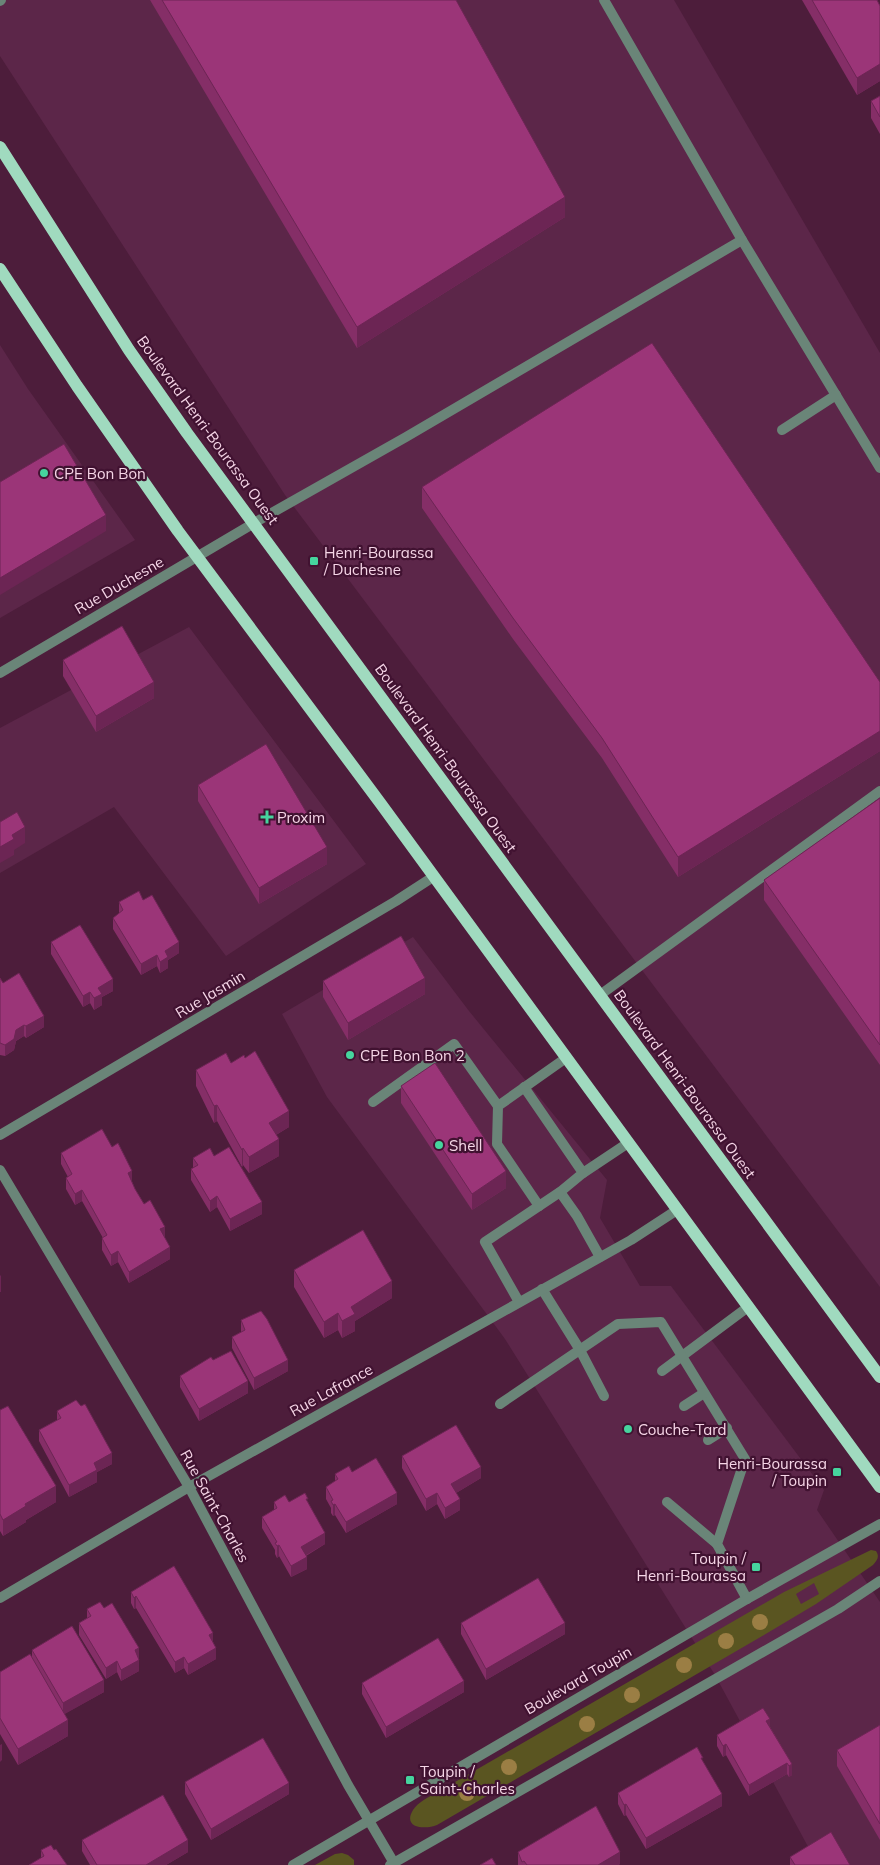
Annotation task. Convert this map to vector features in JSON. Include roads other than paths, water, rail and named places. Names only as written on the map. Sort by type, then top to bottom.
[{"type":"main road","name":"Boulevard Henri-Bourassa Ouest","points":[[0,147],[129,350],[187,433],[880,1377]]},
{"type":"main road","points":[[0,269],[26,311],[126,457],[198,557],[880,1487]]},
{"type":"street","points":[[604,0],[742,240],[880,468]]},
{"type":"street","name":"Rue Duchesne","points":[[0,673],[254,523],[406,437],[742,240]]},
{"type":"street","points":[[782,430],[836,395]]},
{"type":"street","points":[[600,996],[880,791]]},
{"type":"street","name":"Rue Jasmin","points":[[0,1135],[396,901],[433,877]]},
{"type":"street","points":[[373,1102],[454,1044],[498,1106],[497,1144],[539,1206]]},
{"type":"street","points":[[498,1106],[566,1058]]},
{"type":"street","points":[[524,1087],[583,1173]]},
{"type":"street","points":[[519,1302],[484,1242],[560,1192],[583,1173],[628,1142]]},
{"type":"street","name":"Rue Saint-Charles","points":[[0,1170],[189,1487],[392,1864]]},
{"type":"street","points":[[560,1192],[577,1216],[600,1257]]},
{"type":"street","name":"Rue Lafrance","points":[[0,1598],[189,1487],[631,1240],[677,1210]]},
{"type":"street","points":[[542,1289],[580,1350],[604,1396]]},
{"type":"street","points":[[662,1371],[748,1307]]},
{"type":"street","points":[[500,1404],[618,1324],[661,1322],[745,1459],[716,1544]]},
{"type":"street","points":[[684,1406],[704,1393]]},
{"type":"street","points":[[708,1440],[727,1428]]},
{"type":"street","points":[[667,1502],[716,1544],[747,1598]]},
{"type":"street","name":"Boulevard Toupin","points":[[293,1865],[747,1598],[880,1524]]},
{"type":"street","points":[[392,1864],[823,1617],[880,1581]]},
{"type":"place","name":"CPE Bon Bon","points":[[44,473]]},
{"type":"place","name":"Henri-Bourassa / Duchesne","points":[[314,561]]},
{"type":"place","name":"Proxim","points":[[267,817]]},
{"type":"place","name":"CPE Bon Bon 2","points":[[350,1055]]},
{"type":"place","name":"Shell","points":[[439,1145]]},
{"type":"place","name":"Couche-Tard","points":[[628,1429]]},
{"type":"place","name":"Henri-Bourassa / Toupin","points":[[837,1472]]},
{"type":"place","name":"Toupin / Henri-Bourassa","points":[[756,1567]]},
{"type":"place","name":"Toupin / Saint-Charles","points":[[410,1780]]}]
